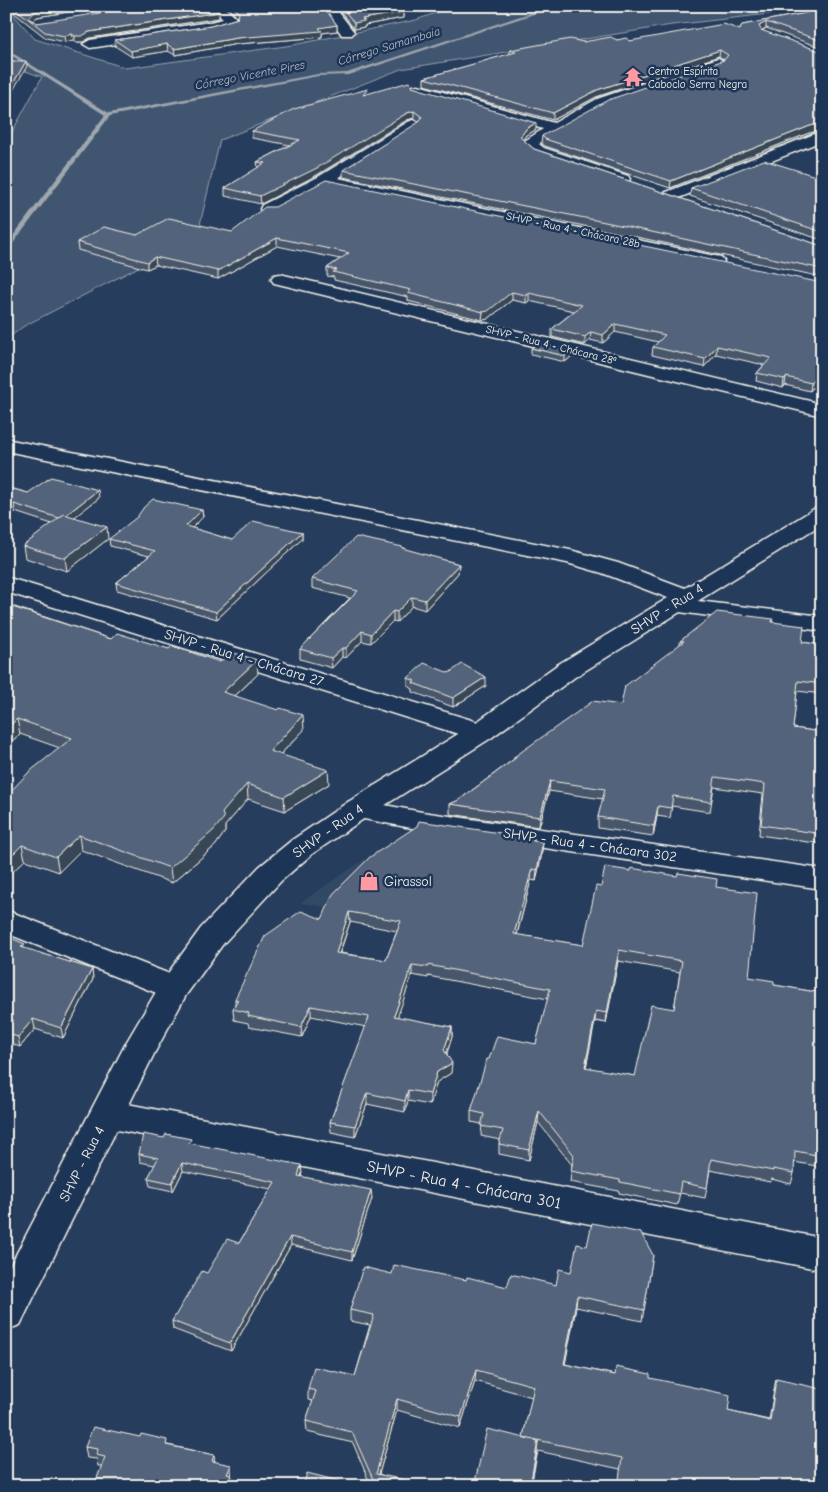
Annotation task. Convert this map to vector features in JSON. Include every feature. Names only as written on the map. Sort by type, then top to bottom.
[{"type":"street","points":[[90,44],[211,26],[232,20],[216,6]]},
{"type":"street","points":[[327,6],[347,32]]},
{"type":"street","points":[[634,184],[539,151],[530,144],[533,139],[616,96],[718,62]]},
{"type":"street","points":[[418,89],[556,128]]},
{"type":"street","points":[[268,209],[324,180],[413,125]]},
{"type":"street","points":[[670,196],[822,136]]},
{"type":"street","points":[[761,159],[787,168]]},
{"type":"street","name":"SHVP - Rua 4 - Chácara 28b","points":[[324,180],[728,264]]},
{"type":"street","points":[[652,190],[688,202]]},
{"type":"street","name":"SHVP - Rua 4 - Chácara 28ª","points":[[280,280],[822,410]]},
{"type":"street","points":[[6,445],[570,557],[610,568],[680,601],[822,624]]},
{"type":"street","name":"SHVP - Rua 4","points":[[6,1313],[107,1114],[174,988],[212,936],[270,874],[302,847],[358,809],[481,732],[566,671],[822,514]]},
{"type":"street","name":"SHVP - Rua 4 - Chácara 27","points":[[6,584],[481,732]]},
{"type":"street","name":"SHVP - Rua 4 - Chácara 302","points":[[358,809],[422,821],[822,879]]},
{"type":"street","points":[[6,920],[174,988]]},
{"type":"street","name":"SHVP - Rua 4 - Chácara 301","points":[[107,1114],[822,1254]]},
{"type":"shaded area","points":[[6,6],[35,39],[126,68],[293,45],[416,20],[455,6],[822,6],[822,8],[672,25],[401,69],[220,140],[197,237],[24,326],[6,340],[6,143],[42,77],[6,64]]},
{"type":"shaded area","name":"Girassol","points":[[374,853],[413,860],[392,917],[300,903]]},
{"type":"building","points":[[12,6],[68,6],[36,11],[28,18],[37,23],[143,6],[213,6],[219,12],[89,32],[82,36],[72,34],[64,36],[45,32]]},
{"type":"building","points":[[232,6],[323,6],[337,25],[319,28],[322,31],[237,38],[174,49],[167,44],[131,51],[115,40],[211,26],[238,18],[239,13]]},
{"type":"building","points":[[341,6],[392,6],[403,12],[362,19],[365,21],[354,23]]},
{"type":"building","points":[[822,10],[822,41],[766,22],[759,26],[761,30],[822,52],[822,123],[810,126],[671,181],[545,139],[542,136],[608,100],[724,60],[728,55],[720,50],[597,90],[553,113],[424,78],[516,52],[510,50],[570,39],[583,42],[611,37],[617,40],[626,38],[630,41],[724,24],[740,30],[742,25]]},
{"type":"building","points":[[6,61],[26,61],[6,96]]},
{"type":"building","points":[[409,82],[412,87],[536,123],[527,128],[520,137],[534,149],[822,246],[822,269],[610,223],[343,170],[419,122],[422,117],[414,111],[407,113],[317,168],[260,196],[225,188],[265,163],[257,162],[300,140],[252,131],[294,109],[368,89],[363,95]]},
{"type":"building","points":[[6,96],[12,96],[6,108]]},
{"type":"building","points":[[764,160],[822,178],[822,232],[691,188]]},
{"type":"building","points":[[326,180],[822,283],[822,376],[818,375],[811,383],[757,373],[771,358],[717,346],[705,359],[653,347],[665,335],[615,324],[603,335],[591,332],[585,337],[552,329],[582,305],[529,293],[526,295],[512,292],[488,311],[483,312],[408,293],[411,290],[333,272],[337,270],[327,268],[349,253],[277,238],[218,271],[155,257],[147,262],[77,242],[104,227],[137,235],[169,218],[232,232],[265,207],[275,207]]},
{"type":"building","points":[[538,343],[571,351],[565,356],[531,348]]},
{"type":"building","points":[[51,477],[98,490],[66,515],[64,514],[59,518],[14,504],[6,509],[6,487],[28,493]]},
{"type":"building","points":[[153,499],[202,510],[186,526],[232,540],[253,521],[302,532],[216,612],[116,583],[155,551],[109,539],[137,517]]},
{"type":"building","points":[[64,514],[107,527],[65,558],[23,546]]},
{"type":"building","points":[[356,537],[403,547],[459,564],[425,600],[412,597],[397,612],[393,611],[371,634],[362,631],[346,648],[342,648],[331,658],[300,649],[358,591],[312,579]]},
{"type":"building","points":[[6,605],[111,639],[117,633],[169,649],[172,646],[220,662],[231,652],[257,660],[223,692],[278,710],[280,708],[303,715],[270,751],[328,770],[284,797],[247,784],[222,813],[224,818],[213,831],[170,868],[79,835],[56,857],[22,845],[6,861],[6,793],[8,794],[29,772],[72,738],[17,719],[6,729]]},
{"type":"building","points":[[717,612],[773,619],[772,622],[804,626],[802,642],[822,645],[822,684],[798,681],[793,728],[822,732],[822,834],[761,825],[765,784],[715,777],[711,802],[673,796],[671,808],[658,806],[654,826],[598,817],[605,789],[550,781],[540,817],[450,804],[459,800],[517,757],[514,757],[593,701],[621,705],[625,686],[684,641],[680,641]]},
{"type":"building","points":[[424,663],[449,673],[462,664],[486,677],[453,698],[413,683],[415,681],[408,678]]},
{"type":"building","points":[[419,821],[534,838],[533,841],[543,842],[537,870],[532,869],[514,934],[583,945],[596,886],[601,887],[605,867],[631,871],[631,868],[677,876],[678,873],[717,879],[716,887],[757,893],[749,977],[774,981],[774,985],[822,993],[822,1156],[795,1151],[794,1173],[773,1169],[773,1171],[711,1159],[707,1188],[681,1182],[679,1194],[571,1171],[574,1155],[539,1111],[529,1150],[499,1144],[503,1130],[481,1126],[484,1114],[471,1111],[487,1059],[489,1059],[497,1036],[536,1044],[550,989],[428,965],[428,967],[412,965],[394,1016],[452,1027],[444,1050],[452,1063],[437,1072],[430,1094],[408,1090],[405,1101],[367,1093],[355,1126],[330,1122],[369,1017],[311,1006],[301,1027],[248,1016],[249,1013],[233,1009],[238,1000],[235,999],[265,936],[301,911],[322,919],[333,894],[370,857],[417,826]],"holes":[[[349,912],[401,921],[386,960],[336,953]],[[619,950],[682,961],[674,1009],[651,1005],[635,1076],[585,1067],[596,1011],[607,1013]]]},
{"type":"building","points":[[6,936],[25,944],[21,947],[92,969],[61,1028],[33,1019],[18,1037],[6,1033]]},
{"type":"building","points":[[143,1134],[164,1138],[166,1134],[191,1139],[189,1143],[301,1165],[298,1176],[371,1190],[352,1252],[290,1237],[230,1343],[172,1321],[202,1271],[207,1273],[227,1239],[239,1243],[275,1182],[182,1163],[172,1183],[148,1178],[158,1158],[139,1154]]},
{"type":"building","points":[[592,1223],[641,1233],[653,1255],[644,1310],[577,1296],[564,1364],[615,1375],[616,1367],[650,1374],[650,1378],[730,1395],[728,1411],[770,1421],[776,1379],[822,1389],[822,1486],[618,1486],[622,1458],[523,1437],[534,1386],[476,1370],[461,1417],[397,1399],[376,1474],[405,1480],[404,1484],[410,1486],[376,1486],[352,1432],[306,1421],[316,1391],[308,1389],[314,1367],[355,1376],[374,1315],[350,1310],[363,1267],[392,1274],[394,1265],[466,1280],[467,1277],[507,1287],[511,1274],[556,1285],[559,1269],[571,1272],[577,1244],[587,1246]]},
{"type":"building","points":[[93,1427],[140,1437],[141,1434],[167,1440],[166,1445],[214,1455],[212,1461],[231,1465],[227,1474],[231,1475],[227,1486],[94,1486],[105,1457],[96,1455],[98,1449],[85,1447]]},
{"type":"building","points":[[487,1429],[538,1441],[530,1486],[474,1486]]},
{"type":"building","points":[[307,1473],[359,1486],[303,1486]]},
{"type":"waterway","name":"Córrego Samambaia","points":[[108,115],[318,75],[347,74],[556,6]]},
{"type":"waterway","points":[[6,50],[108,115]]},
{"type":"waterway","name":"Córrego Samambaia","points":[[108,115],[112,114]]},
{"type":"waterway","name":"Córrego Vicente Pires","points":[[6,249],[108,115]]},
{"type":"place","name":"Centro Espírita Caboclo Serra Negra","points":[[633,77]]},
{"type":"place","name":"Girassol","points":[[369,881]]}]
